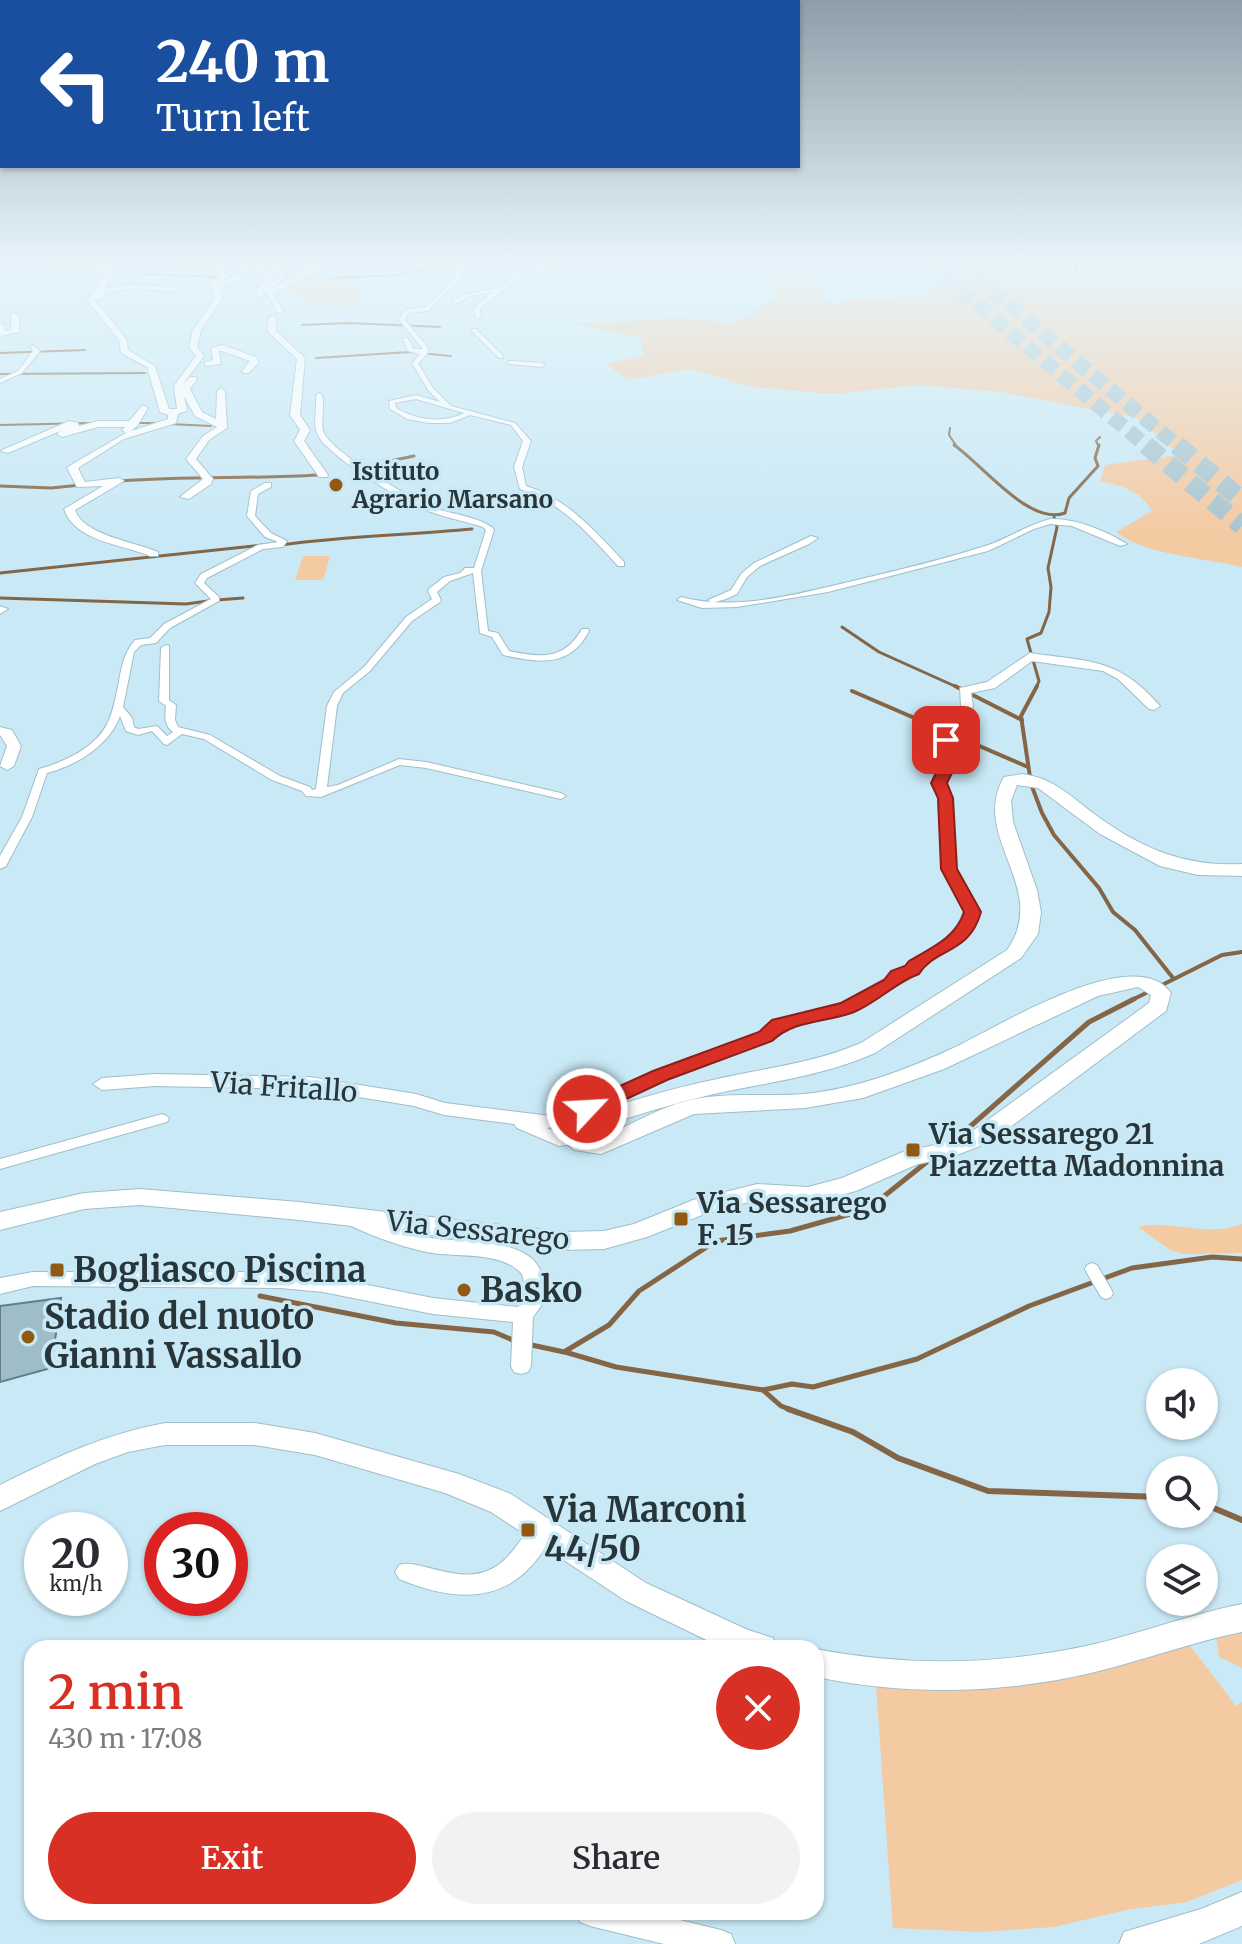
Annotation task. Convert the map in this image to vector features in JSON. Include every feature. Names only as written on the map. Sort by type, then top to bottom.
[{"type":"street","points":[[0,381],[20,372],[36,353]]},
{"type":"street","points":[[127,353],[151,366],[165,412],[173,413],[182,411],[177,389],[199,357]]},
{"type":"street","points":[[196,353],[199,357]]},
{"type":"street","points":[[208,364],[218,362],[215,353]]},
{"type":"street","points":[[236,353],[255,362],[246,371]]},
{"type":"street","points":[[297,353],[301,358],[294,411],[305,430],[299,441],[323,475]]},
{"type":"street","points":[[425,353],[415,361],[418,372],[449,407]]},
{"type":"street","points":[[497,353],[501,357]]},
{"type":"street","points":[[199,357],[208,357],[205,363],[208,364],[208,379]]},
{"type":"street","points":[[510,363],[542,365]]},
{"type":"street","points":[[186,378],[193,379],[185,389],[198,414],[221,424]]},
{"type":"street","points":[[185,497],[207,482],[208,479],[191,459],[206,438],[222,428],[221,391]]},
{"type":"street","points":[[319,395],[321,437],[339,454],[349,458],[392,491],[417,504],[456,519],[471,518],[486,527],[477,571],[484,633],[495,635],[506,653],[547,660],[574,647],[585,631]]},
{"type":"street","points":[[467,414],[457,419],[425,420],[407,417],[393,409],[391,402],[414,397],[467,414],[513,424],[527,441],[518,467],[523,487],[544,494],[584,523],[621,564]]},
{"type":"street","points":[[83,452],[109,436],[150,424],[155,403],[161,401]]},
{"type":"street","points":[[130,428],[143,408]]},
{"type":"street","points":[[154,554],[105,538],[75,524],[69,517],[69,509],[119,481],[81,485],[72,468],[121,437],[173,421],[173,413]]},
{"type":"street","points":[[5,451],[69,424],[75,425],[62,434],[98,424],[130,428]]},
{"type":"street","points":[[0,866],[27,817],[43,771],[57,768],[92,747],[110,726],[118,707],[130,652],[138,642],[153,641],[167,626],[216,599],[199,583],[204,576],[261,547],[280,545],[283,541],[268,535],[251,516],[254,493],[268,485]]},
{"type":"street","points":[[814,538],[755,566],[743,576],[740,588],[732,595],[680,602],[712,607],[836,590],[868,578],[983,549],[1051,522],[1067,522],[1123,544]]},
{"type":"street","points":[[321,794],[332,706],[339,692],[367,669],[409,619],[437,600],[432,591],[447,579],[463,575],[468,570],[477,571]]},
{"type":"street","points":[[166,648],[162,672],[166,683],[164,701],[171,705],[170,720],[178,732],[207,737],[276,778],[306,789],[310,794],[321,794],[399,762],[426,765],[561,796]]},
{"type":"street","points":[[511,1118],[552,1122],[606,1102],[660,1075],[765,1037],[778,1024],[847,1007],[891,984],[898,975],[912,970],[915,965],[950,945],[968,928],[972,912],[949,869],[945,798],[939,783],[945,771],[946,740],[939,731],[962,722],[967,706],[964,691],[991,685],[1030,657],[1106,668],[1122,676],[1154,706]]},
{"type":"street","points":[[118,707],[127,718],[129,729],[138,732],[154,728],[167,742],[178,732]]},
{"type":"street","points":[[0,731],[7,733],[14,746],[3,766]]},
{"type":"street","points":[[511,1118],[559,1140],[573,1139],[573,1130],[582,1123],[695,1091],[813,1069],[845,1059],[892,1033],[1014,954],[1025,943],[1033,926],[1032,905],[1004,811],[1004,791],[1010,781],[1029,779],[1056,791],[1110,833],[1155,858],[1186,869],[1212,872],[1242,870]]},
{"type":"street","name":"Via Sessarego","points":[[0,1221],[84,1201],[140,1197],[348,1216],[564,1241],[604,1240],[639,1231],[701,1206],[757,1192],[808,1195],[848,1185],[913,1157],[944,1151],[982,1136],[1083,1059],[1143,1020],[1159,1006],[1156,989],[1134,980],[1101,989],[1050,1009],[898,1082],[856,1094],[803,1101],[713,1103],[679,1110],[601,1146],[583,1146],[573,1139]]},
{"type":"street","name":"Via Fritallo","points":[[102,1084],[155,1080],[310,1083],[511,1118]]},
{"type":"street","points":[[0,1164],[162,1119]]},
{"type":"street","points":[[0,1286],[33,1279],[280,1280],[323,1284],[433,1306],[522,1342],[537,1298],[534,1276],[524,1263],[505,1256],[449,1249],[382,1233],[348,1216]]},
{"type":"street","points":[[1092,1269],[1106,1293]]},
{"type":"street","points":[[0,1499],[85,1456],[128,1441],[165,1434],[255,1434],[315,1444],[449,1482],[501,1503],[636,1592],[738,1640]]},
{"type":"street","points":[[407,1572],[434,1584],[461,1587],[493,1582],[518,1564],[544,1529]]},
{"type":"street","points":[[824,1664],[873,1673],[1028,1670],[1091,1659],[1242,1618]]},
{"type":"street","points":[[1136,1944],[1202,1926],[1242,1909]]},
{"type":"street","points":[[623,1920],[721,1944]]},
{"type":"shaded area","points":[[1242,353],[1242,567],[1159,551],[1128,540],[1116,532],[1152,511],[1136,494],[1100,481],[1105,465],[1179,455],[1137,418],[1000,392],[919,385],[832,394],[754,387],[689,369],[628,380],[606,364],[644,355]]},
{"type":"shaded area","points":[[303,556],[330,556],[323,580],[295,580]]},
{"type":"shaded area","points":[[1242,1224],[1242,1253],[1183,1254],[1172,1251],[1138,1227],[1163,1225],[1216,1229]]},
{"type":"shaded area","points":[[1242,1625],[1242,1668],[1219,1657],[1215,1631]]},
{"type":"shaded area","points":[[1188,1643],[1236,1706],[1242,1702],[1242,1880],[1187,1902],[1126,1910],[1054,1927],[979,1932],[893,1928],[876,1686]]},
{"type":"building","name":"Stadio del nuoto Gianni Vassallo","points":[[61,1298],[51,1368],[0,1382],[0,1306]]},
{"type":"waterway","points":[[0,353],[8,353]]},
{"type":"waterway","points":[[316,358],[398,353]]},
{"type":"waterway","points":[[417,353],[451,356]]},
{"type":"waterway","points":[[0,374],[145,373]]},
{"type":"waterway","points":[[0,425],[92,423]]},
{"type":"waterway","points":[[137,423],[160,423]]},
{"type":"waterway","points":[[169,424],[211,426]]},
{"type":"waterway","points":[[950,428],[949,435],[957,447]]},
{"type":"waterway","points":[[1099,446],[1096,441],[1100,437]]},
{"type":"waterway","points":[[954,445],[1022,502],[1051,515],[1065,513],[1069,498],[1098,466],[1095,458],[1099,446]]},
{"type":"waterway","points":[[366,466],[414,456]]},
{"type":"waterway","points":[[121,481],[318,475]]},
{"type":"waterway","points":[[0,486],[51,488],[81,485]]},
{"type":"waterway","points":[[1036,687],[1039,681],[1027,639],[1041,633],[1049,612],[1051,587],[1048,568],[1057,527],[1054,517]]},
{"type":"waterway","points":[[280,545],[472,529]]},
{"type":"waterway","points":[[0,573],[263,545]]},
{"type":"waterway","points":[[0,598],[186,604],[208,601]]},
{"type":"waterway","points":[[217,600],[243,598]]},
{"type":"waterway","points":[[842,627],[879,652],[958,688]]},
{"type":"waterway","points":[[1022,720],[1036,687]]},
{"type":"waterway","points":[[958,688],[1022,720]]},
{"type":"waterway","points":[[852,691],[1028,767]]},
{"type":"waterway","points":[[1022,720],[1031,784],[1054,835],[1099,888],[1113,912],[1135,930],[1173,978]]},
{"type":"waterway","points":[[1134,999],[1222,955],[1242,952]]},
{"type":"waterway","points":[[957,1138],[1089,1022],[1134,999]]},
{"type":"waterway","points":[[1130,1001],[1134,999]]},
{"type":"waterway","points":[[527,1344],[564,1352],[609,1325],[639,1291],[716,1241],[790,1231],[868,1209],[928,1161]]},
{"type":"waterway","points":[[763,1390],[792,1384],[813,1387],[917,1359],[1029,1306],[1132,1268],[1212,1257],[1242,1259]]},
{"type":"waterway","points":[[260,1296],[396,1323],[494,1332],[515,1341]]},
{"type":"waterway","points":[[565,1352],[616,1367],[763,1390]]},
{"type":"waterway","points":[[763,1390],[781,1406],[794,1411]]},
{"type":"waterway","points":[[788,1409],[853,1432],[898,1458],[988,1491],[1146,1497]]},
{"type":"waterway","points":[[1218,1510],[1242,1520]]},
{"type":"tunnel","points":[[1035,353],[1148,447]]},
{"type":"tunnel","points":[[1066,353],[1179,447]]},
{"type":"tunnel","points":[[1146,445],[1242,526]]},
{"type":"tunnel","points":[[1177,445],[1242,500]]},
{"type":"place","name":"Istituto Agrario Marsano","points":[[336,485]]},
{"type":"place","name":"Via Sessarego 21 Piazzetta Madonnina","points":[[913,1150]]},
{"type":"place","name":"Via Sessarego F. 15","points":[[681,1219]]},
{"type":"place","name":"Bogliasco Piscina","points":[[57,1270]]},
{"type":"place","name":"Basko","points":[[464,1290]]},
{"type":"place","name":"Stadio del nuoto Gianni Vassallo","points":[[28,1337]]},
{"type":"place","name":"Via Marconi 44/50","points":[[528,1530]]},
{"type":"route","points":[[587,1109],[660,1075],[765,1037],[778,1024],[847,1007],[891,984],[898,975],[912,970],[915,965],[950,945],[968,928],[972,912],[949,869],[945,798],[939,783],[945,771],[946,740]]}]
